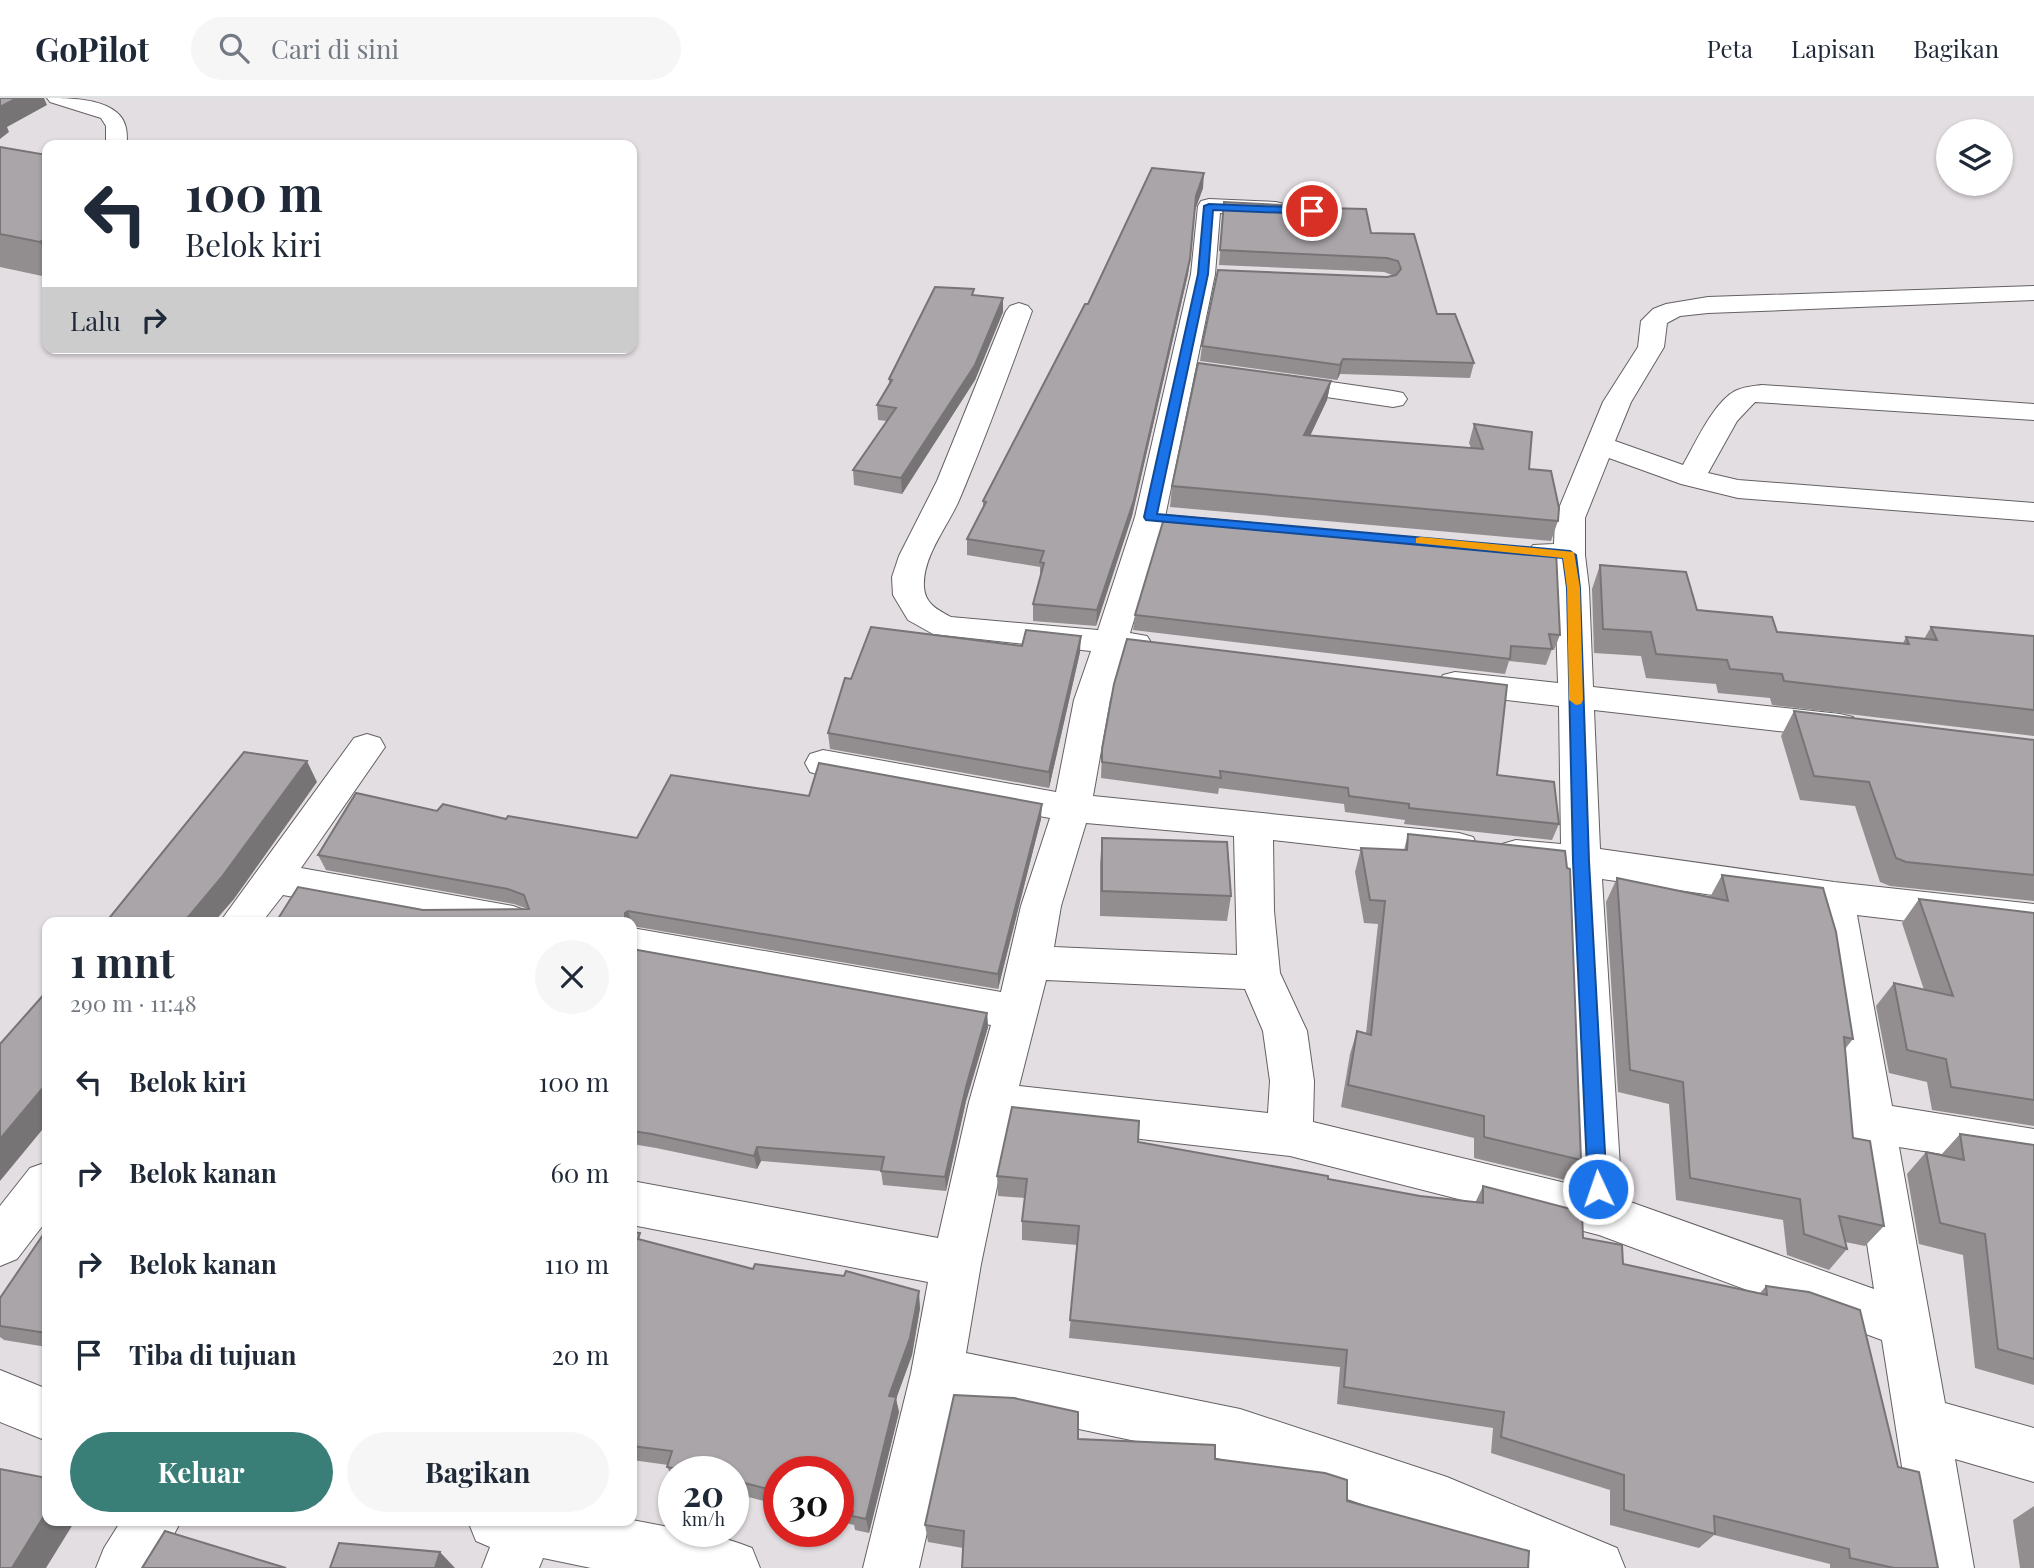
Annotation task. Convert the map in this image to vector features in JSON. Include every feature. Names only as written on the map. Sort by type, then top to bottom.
[{"type":"street","points":[[57,98],[108,114],[116,126],[116,140]]},
{"type":"street","points":[[891,1568],[937,1373],[956,1264],[992,1102],[1030,963],[1041,906],[1072,808],[1092,700],[1111,641],[1163,518],[1216,275],[1209,206],[1299,210]]},
{"type":"street","points":[[1599,1213],[1581,861],[1570,518],[1617,402],[1651,347],[1654,321],[1662,313],[1708,305],[2034,293]]},
{"type":"street","points":[[1018,311],[952,482],[909,571],[908,588],[913,606],[922,616],[945,627],[1165,648]]},
{"type":"street","points":[[1247,378],[1393,399]]},
{"type":"street","points":[[1691,478],[1719,428],[1737,403],[1746,396],[1762,393],[2034,412]]},
{"type":"street","points":[[1599,445],[1691,478],[1738,489],[2034,512]]},
{"type":"street","points":[[1517,550],[1570,555]]},
{"type":"street","points":[[1424,679],[1867,729]]},
{"type":"street","points":[[244,917],[367,747]]},
{"type":"street","points":[[823,763],[1072,808],[1254,824],[1581,861],[1834,897],[2034,920]]},
{"type":"street","points":[[1254,824],[1254,911],[1259,973],[1285,1031],[1292,1081],[1290,1136]]},
{"type":"street","points":[[273,878],[486,917]]},
{"type":"street","points":[[1834,897],[1874,1123],[1946,1568]]},
{"type":"street","points":[[637,945],[1015,1012]]},
{"type":"street","points":[[1030,963],[1259,973]]},
{"type":"street","points":[[992,1102],[1290,1136],[1599,1213],[1905,1324]]},
{"type":"street","points":[[1874,1123],[2034,1149]]},
{"type":"street","points":[[0,1243],[42,1188]]},
{"type":"street","points":[[637,1204],[956,1264]]},
{"type":"street","points":[[937,1373],[1240,1436],[1447,1505],[1589,1567]]},
{"type":"street","points":[[0,1396],[42,1413]]},
{"type":"street","points":[[1921,1423],[2034,1455]]},
{"type":"street","points":[[124,1568],[150,1526]]},
{"type":"street","points":[[511,1539],[732,1568]]},
{"type":"building","points":[[0,98],[17,98],[0,107]]},
{"type":"building","points":[[0,147],[42,154],[42,241],[0,234]]},
{"type":"building","points":[[1152,168],[1204,173],[1196,196],[1190,259],[1134,500],[1097,610],[1033,604],[1044,563],[1040,562],[1044,551],[967,539],[986,502],[983,501],[1085,304],[1088,304]]},
{"type":"building","points":[[1224,202],[1282,207],[1366,209],[1371,233],[1414,234],[1437,314],[1455,314],[1474,363],[1343,359],[1340,365],[1202,346],[1218,270],[1387,277],[1396,275],[1401,269],[1398,261],[1387,258],[1220,250]]},
{"type":"building","points":[[935,287],[974,289],[972,295],[1003,298],[975,365],[901,478],[853,470],[896,408],[877,405],[892,380],[889,379]]},
{"type":"building","points":[[1198,363],[1331,381],[1304,435],[1483,449],[1474,424],[1532,432],[1529,469],[1551,471],[1559,508],[1558,521],[1172,486]]},
{"type":"building","points":[[1165,515],[1556,551],[1560,635],[1549,634],[1552,649],[1511,646],[1510,659],[1135,615]]},
{"type":"building","points":[[1600,565],[1686,572],[1697,610],[1772,617],[1777,632],[1909,644],[1906,637],[1937,640],[1931,627],[2034,636],[2034,710],[1784,681],[1782,674],[1730,669],[1727,660],[1656,654],[1651,632],[1603,629]]},
{"type":"building","points":[[871,627],[1022,646],[1026,630],[1081,636],[1049,772],[828,733],[845,678],[851,679]]},
{"type":"building","points":[[1127,639],[1507,685],[1497,775],[1554,782],[1559,824],[1409,808],[1409,804],[1349,796],[1348,788],[1220,771],[1221,778],[1102,762],[1114,684]]},
{"type":"building","points":[[1794,711],[2034,740],[2034,875],[1906,862],[1896,858],[1869,782],[1814,776]]},
{"type":"building","points":[[244,752],[307,761],[221,878],[188,917],[110,917]]},
{"type":"building","points":[[819,763],[1042,804],[998,974],[628,911],[625,917],[279,917],[298,887],[423,910],[529,909],[524,895],[508,889],[318,855],[356,793],[437,811],[443,804],[506,819],[508,816],[637,838],[671,775],[809,796]]},
{"type":"building","points":[[1408,834],[1565,851],[1567,868],[1570,869],[1581,1160],[1484,1137],[1484,1116],[1348,1085],[1357,1031],[1371,1035],[1385,901],[1370,900],[1361,848],[1407,850]]},
{"type":"building","points":[[1102,838],[1227,842],[1231,896],[1102,891]]},
{"type":"building","points":[[1722,875],[1823,888],[1836,932],[1853,1039],[1844,1037],[1853,1138],[1870,1141],[1884,1226],[1839,1216],[1847,1249],[1804,1234],[1800,1199],[1690,1178],[1683,1082],[1630,1070],[1617,878],[1728,901]]},
{"type":"building","points":[[1919,899],[2034,913],[2034,1100],[1951,1087],[1946,1059],[1907,1050],[1894,983],[1953,996]]},
{"type":"building","points":[[637,950],[987,1013],[945,1177],[881,1171],[884,1157],[757,1147],[754,1156],[637,1132]]},
{"type":"building","points":[[42,997],[42,1089],[0,1139],[0,1044]]},
{"type":"building","points":[[1012,1107],[1139,1121],[1138,1142],[1328,1176],[1328,1179],[1420,1196],[1483,1203],[1483,1186],[1582,1212],[1583,1238],[1622,1245],[1623,1264],[1767,1295],[1766,1286],[1809,1292],[1860,1310],[1898,1467],[1919,1472],[1938,1568],[1894,1568],[1850,1558],[1849,1549],[1714,1516],[1715,1534],[1624,1510],[1624,1475],[1501,1437],[1504,1412],[1344,1387],[1347,1350],[1070,1320],[1079,1226],[1022,1221],[1027,1179],[997,1176]]},
{"type":"building","points":[[1960,1134],[2034,1145],[2034,1359],[1998,1349],[1985,1234],[1940,1223],[1926,1152],[1964,1160]]},
{"type":"building","points":[[637,1233],[640,1233],[638,1239],[753,1269],[755,1264],[844,1276],[846,1271],[919,1291],[910,1338],[889,1396],[896,1397],[866,1519],[854,1516],[854,1456],[763,1456],[763,1488],[749,1484],[749,1456],[670,1456],[672,1451],[637,1447]]},
{"type":"building","points":[[42,1236],[42,1332],[0,1326],[0,1298]]},
{"type":"building","points":[[954,1395],[1014,1398],[1078,1412],[1078,1439],[1215,1445],[1215,1459],[1325,1473],[1347,1480],[1347,1501],[1529,1551],[1528,1568],[962,1568],[964,1531],[925,1525]]},
{"type":"building","points":[[0,1469],[42,1477],[42,1519],[12,1568],[0,1568]]},
{"type":"building","points":[[165,1531],[286,1568],[142,1568]]},
{"type":"building","points":[[339,1543],[440,1552],[435,1568],[330,1568]]},
{"type":"slow traffic","points":[[1421,541],[1570,555],[1576,700]]},
{"type":"route","points":[[1312,211],[1209,206],[1203,274],[1180,369],[1150,517],[1570,555],[1581,861],[1598,1189]]}]
